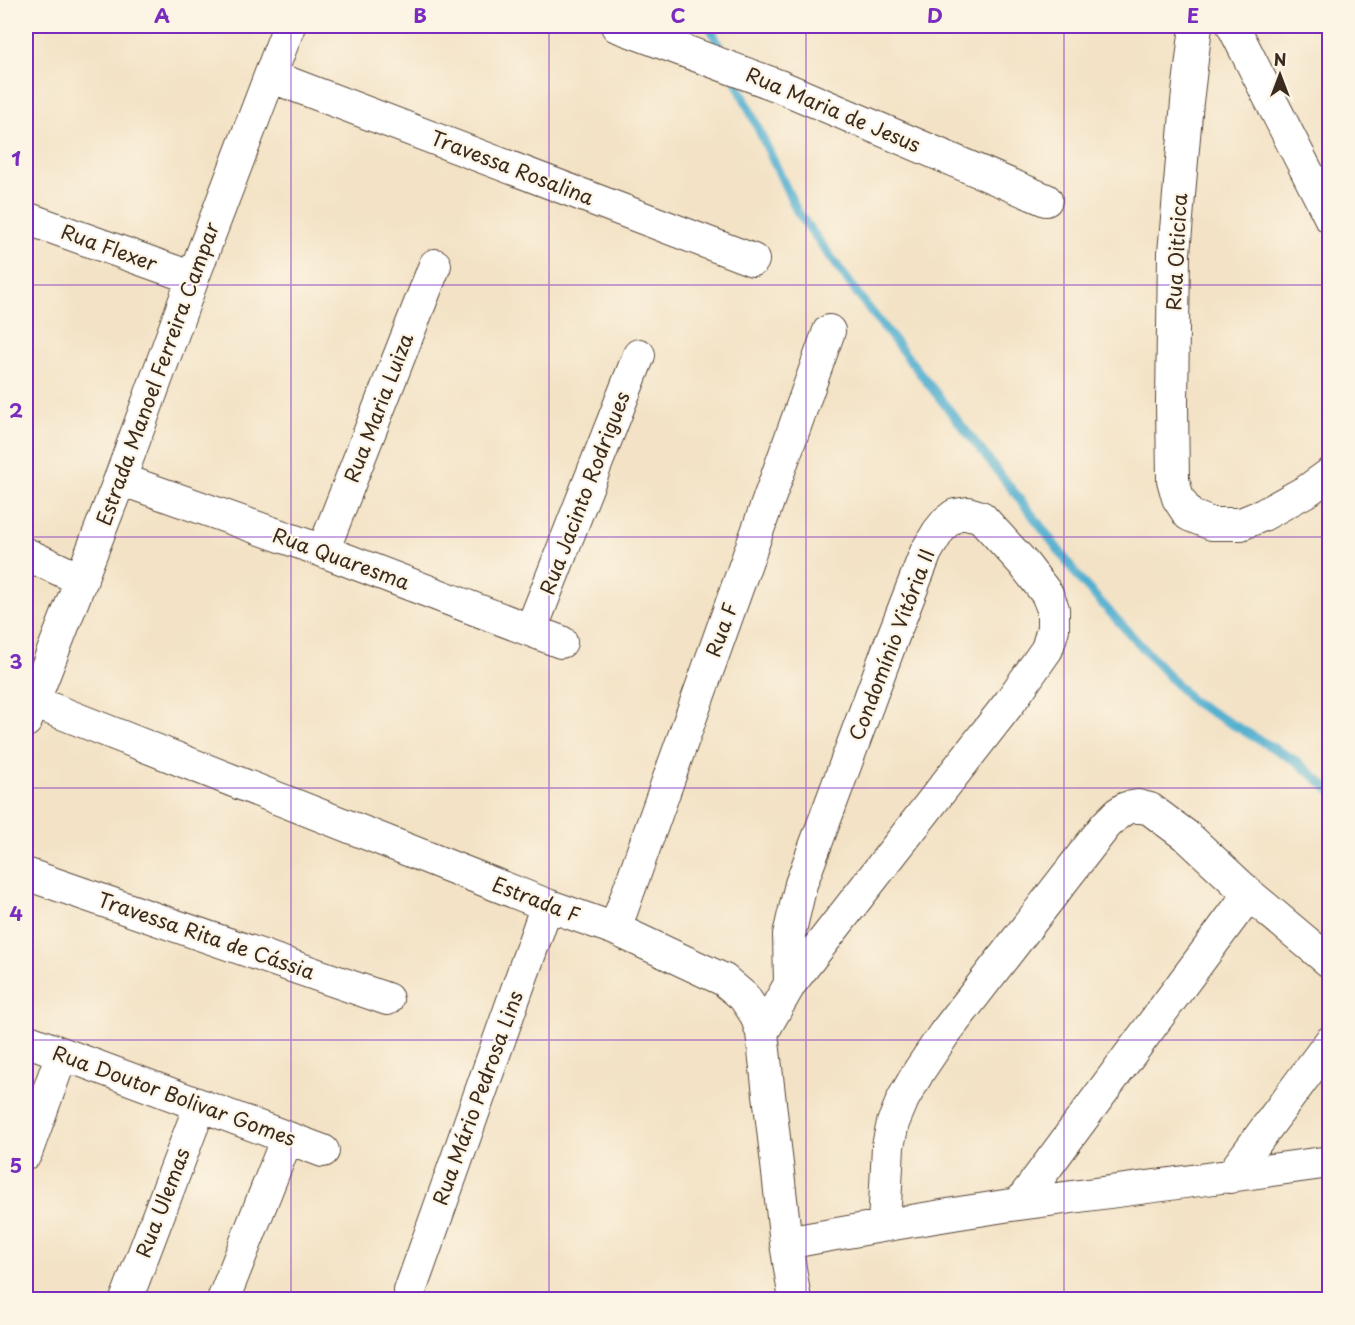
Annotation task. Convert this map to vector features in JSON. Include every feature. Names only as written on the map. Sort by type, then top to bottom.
[{"type":"street","name":"Estrada Manoel Ferreira Campar","points":[[30,712],[82,580],[192,278],[289,26]]},
{"type":"street","name":"Rua Maria de Jesus","points":[[617,26],[779,86],[1046,200]]},
{"type":"street","name":"Rua Oiticica","points":[[1196,26],[1174,253],[1173,480],[1178,498],[1189,514],[1212,524],[1241,524],[1263,515],[1308,490],[1329,474]]},
{"type":"street","points":[[1233,26],[1329,217]]},
{"type":"street","name":"Travessa Rosalina","points":[[270,76],[753,260]]},
{"type":"street","name":"Rua Flexer","points":[[26,218],[192,278]]},
{"type":"street","name":"Rua Maria Luiza","points":[[323,551],[435,265]]},
{"type":"street","name":"Rua F","points":[[615,929],[829,331]]},
{"type":"street","name":"Rua Jacinto Rodrigues","points":[[531,630],[639,355]]},
{"type":"street","name":"Rua Quaresma","points":[[120,479],[323,551],[561,642]]},
{"type":"street","name":"Condomínio Vitória II","points":[[762,1033],[790,984],[1010,702],[1047,649],[1053,629],[1053,609],[1047,594],[1023,563],[981,517],[968,513],[955,515],[938,532],[926,552],[801,884],[789,935],[790,984]]},
{"type":"street","points":[[26,554],[82,580]]},
{"type":"street","name":"Estrada F","points":[[30,712],[615,929],[724,980],[744,997],[756,1015],[762,1033],[786,1243],[795,1299]]},
{"type":"street","points":[[884,1225],[888,1146],[893,1123],[919,1071],[944,1034],[1106,825],[1116,814],[1126,808],[1138,806],[1150,809],[1189,838],[1249,894],[1329,962]]},
{"type":"street","name":"Travessa Rita de Cássia","points":[[26,874],[387,999]]},
{"type":"street","points":[[1019,1204],[1249,894]]},
{"type":"street","name":"Rua Mário Pedrosa Lins","points":[[410,1291],[547,905]]},
{"type":"street","name":"Rua Doutor Bolivar Gomes","points":[[26,1040],[323,1151]]},
{"type":"street","points":[[1230,1177],[1329,1042]]},
{"type":"street","points":[[26,1153],[62,1054]]},
{"type":"street","name":"Rua Ulemas","points":[[126,1299],[200,1106]]},
{"type":"street","points":[[223,1299],[288,1138]]},
{"type":"street","points":[[786,1243],[1019,1204],[1329,1162]]},
{"type":"waterway","points":[[710,26],[725,59]]},
{"type":"waterway","points":[[735,79],[797,211],[863,301],[1083,583],[1192,701],[1296,761],[1330,790]]}]
